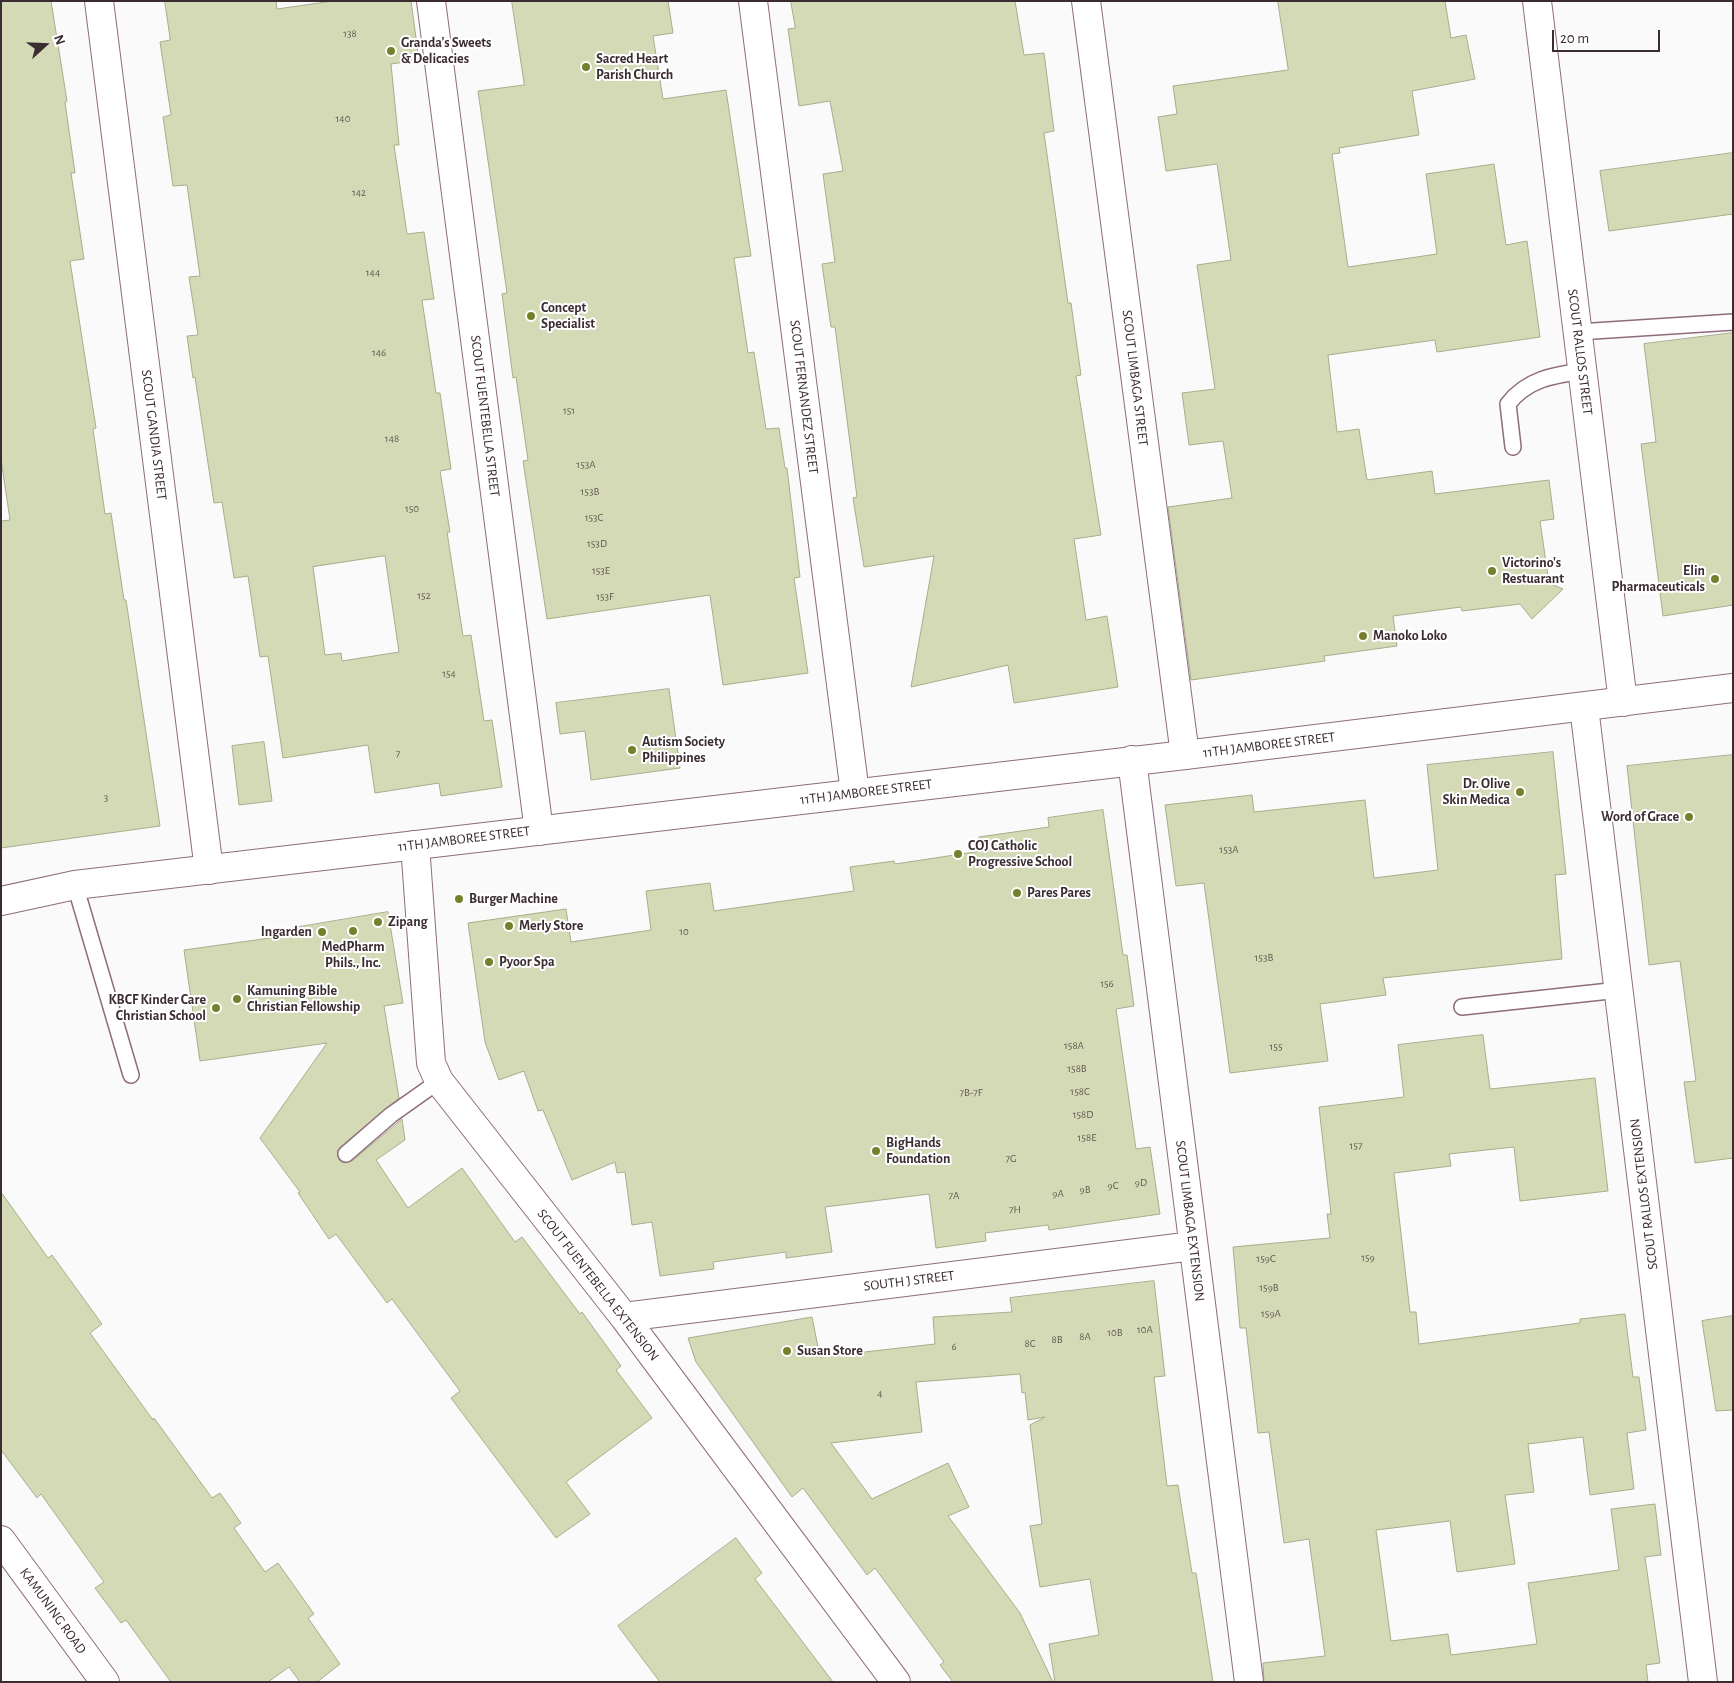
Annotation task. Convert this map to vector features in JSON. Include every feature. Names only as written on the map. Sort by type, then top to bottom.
[{"type":"street","name":"SCOUT GANDIA STREET","points":[[98,1],[210,870]]},
{"type":"street","name":"SCOUT FUENTEBELLA STREET","points":[[431,1],[539,831]]},
{"type":"street","name":"SCOUT FERNANDEZ STREET","points":[[753,1],[855,793]]},
{"type":"street","name":"SCOUT LIMBAGA STREET","points":[[1086,1],[1185,755]]},
{"type":"street","name":"SCOUT RALLOS STREET","points":[[1537,1],[1623,702]]},
{"type":"street","name":"11TH JAMBOREE STREET","points":[[1,902],[75,886],[1185,755],[1733,688]]},
{"type":"street","name":"SCOUT RALLOS EXTENSION","points":[[1584,707],[1703,1682]]},
{"type":"street","name":"SCOUT LIMBAGA EXTENSION","points":[[1132,760],[1249,1682]]},
{"type":"street","name":"SCOUT FUENTEBELLA EXTENSION","points":[[415,845],[431,1064],[439,1081],[624,1316],[896,1682]]},
{"type":"street","name":"SOUTH J STREET","points":[[624,1316],[1194,1246]]},
{"type":"street","name":"KAMUNING ROAD","points":[[1,1540],[105,1682]]},
{"type":"lane","points":[[1578,332],[1733,322]]},
{"type":"lane","points":[[1513,446],[1508,404],[1517,392],[1546,376],[1583,372]]},
{"type":"lane","points":[[75,886],[131,1076]]},
{"type":"lane","points":[[1462,1007],[1619,990]]},
{"type":"lane","points":[[346,1154],[391,1115],[439,1081]]},
{"type":"building","points":[[1,1],[51,1],[67,101],[65,102],[75,173],[71,173],[84,259],[70,261],[96,428],[93,429],[105,514],[111,513],[160,826],[1,848],[1,521],[10,520],[1,459]]},
{"type":"building","points":[[165,1],[276,1],[277,9],[333,1],[411,1],[419,60],[391,64],[399,145],[394,145],[407,234],[424,232],[434,299],[422,300],[436,393],[440,393],[451,469],[440,471],[450,532],[447,532],[463,636],[471,635],[484,721],[492,720],[502,787],[441,796],[439,783],[375,793],[368,745],[283,758],[268,656],[260,657],[248,576],[234,578],[222,502],[214,503],[195,377],[193,378],[187,336],[198,335],[189,277],[200,276],[187,185],[173,186],[163,117],[171,115],[160,42],[170,40]],"holes":[[[385,556],[399,652],[342,661],[341,653],[325,655],[313,567]]]},
{"type":"building","points":[[512,1],[668,1],[673,33],[653,36],[663,99],[726,90],[751,256],[734,258],[748,353],[754,352],[766,429],[779,428],[785,468],[787,468],[800,577],[794,578],[808,673],[723,685],[710,595],[547,619],[523,461],[528,460],[516,377],[513,378],[502,294],[507,293],[478,91],[524,85]]},
{"type":"building","points":[[791,1],[1015,1],[1024,55],[1044,53],[1054,131],[1044,133],[1068,303],[1071,303],[1081,375],[1076,376],[1101,535],[1074,539],[1086,620],[1107,616],[1118,687],[1014,703],[1008,665],[911,687],[934,556],[864,567],[853,498],[857,497],[835,327],[831,327],[822,264],[835,262],[823,174],[843,171],[830,101],[799,106],[788,29],[795,28]]},
{"type":"building","points":[[1278,1],[1445,1],[1451,38],[1466,35],[1475,79],[1412,91],[1419,135],[1339,148],[1340,153],[1332,154],[1348,267],[1437,254],[1426,174],[1494,164],[1506,245],[1527,241],[1540,337],[1437,352],[1435,340],[1328,355],[1337,432],[1359,429],[1367,480],[1432,471],[1435,494],[1549,480],[1554,519],[1540,521],[1549,583],[1563,589],[1532,619],[1520,604],[1462,611],[1461,607],[1393,616],[1397,646],[1324,656],[1325,661],[1191,680],[1168,507],[1232,498],[1223,441],[1189,445],[1182,393],[1215,389],[1197,265],[1231,260],[1217,164],[1166,171],[1158,117],[1177,114],[1173,86],[1288,70]]},
{"type":"building","points":[[1733,153],[1733,214],[1609,231],[1600,171]]},
{"type":"building","points":[[1733,333],[1733,605],[1663,616],[1641,444],[1656,442],[1644,344]]},
{"type":"building","points":[[669,689],[680,768],[591,780],[585,731],[560,734],[556,703]]},
{"type":"building","points":[[264,742],[272,801],[239,805],[232,746]]},
{"type":"building","points":[[1553,752],[1566,874],[1555,875],[1562,959],[1383,978],[1386,995],[1320,1004],[1328,1061],[1230,1073],[1204,883],[1176,886],[1165,805],[1252,795],[1254,812],[1365,800],[1374,878],[1438,870],[1427,765]]},
{"type":"building","points":[[1733,755],[1733,1158],[1695,1163],[1684,1082],[1696,1081],[1680,961],[1649,965],[1627,766]]},
{"type":"building","points":[[1103,810],[1123,955],[1127,955],[1134,1006],[1116,1009],[1136,1149],[1150,1147],[1160,1214],[1049,1230],[1048,1225],[985,1233],[986,1241],[936,1248],[929,1194],[825,1207],[832,1252],[786,1258],[786,1252],[713,1262],[714,1269],[660,1276],[652,1222],[632,1225],[625,1172],[617,1173],[615,1162],[572,1180],[543,1110],[538,1111],[524,1071],[499,1080],[485,1042],[468,923],[566,909],[571,942],[651,930],[646,891],[710,883],[714,911],[854,891],[850,867],[894,861],[895,864],[981,851],[979,837],[1049,827],[1048,818]]},
{"type":"building","points":[[388,912],[403,1003],[384,1006],[399,1098],[340,1147],[337,1151],[339,1160],[343,1163],[352,1161],[402,1119],[405,1140],[376,1160],[408,1208],[462,1168],[515,1242],[522,1237],[580,1314],[582,1312],[621,1366],[616,1370],[652,1418],[566,1482],[590,1514],[556,1538],[451,1398],[460,1391],[392,1299],[387,1303],[336,1234],[329,1239],[298,1193],[300,1192],[260,1138],[327,1043],[200,1061],[184,950],[277,937],[276,931]]},
{"type":"building","points":[[1483,1035],[1490,1089],[1595,1078],[1608,1191],[1520,1201],[1514,1147],[1449,1154],[1451,1166],[1394,1173],[1410,1312],[1416,1312],[1419,1344],[1580,1323],[1580,1319],[1625,1314],[1633,1377],[1639,1377],[1646,1430],[1627,1433],[1634,1489],[1590,1495],[1583,1437],[1528,1444],[1534,1492],[1505,1495],[1515,1564],[1457,1572],[1450,1521],[1376,1530],[1391,1641],[1448,1634],[1451,1655],[1537,1644],[1528,1583],[1619,1570],[1611,1509],[1655,1504],[1661,1555],[1645,1557],[1660,1663],[1646,1665],[1648,1682],[1264,1682],[1263,1663],[1325,1656],[1309,1539],[1284,1543],[1269,1432],[1258,1433],[1246,1328],[1240,1328],[1233,1247],[1330,1238],[1327,1214],[1331,1214],[1319,1107],[1404,1097],[1398,1045]]},
{"type":"building","points":[[1,1192],[48,1258],[52,1255],[102,1324],[90,1333],[153,1420],[154,1418],[212,1498],[220,1493],[241,1523],[234,1528],[265,1572],[278,1563],[314,1614],[308,1618],[340,1664],[317,1682],[300,1682],[289,1667],[268,1682],[171,1682],[126,1620],[121,1623],[95,1588],[104,1582],[41,1494],[37,1498],[1,1450]]},
{"type":"building","points":[[1154,1281],[1165,1376],[1154,1377],[1167,1486],[1178,1485],[1192,1573],[1196,1573],[1213,1682],[1055,1682],[1049,1644],[1099,1635],[1090,1579],[1040,1587],[1030,1526],[1042,1524],[1030,1425],[1045,1417],[1028,1420],[1025,1392],[1022,1393],[1020,1374],[916,1382],[922,1432],[831,1443],[872,1499],[948,1463],[969,1507],[948,1516],[1020,1613],[1053,1682],[953,1682],[940,1665],[944,1662],[875,1568],[867,1575],[803,1488],[792,1497],[696,1362],[688,1338],[812,1317],[820,1357],[935,1344],[933,1317],[1012,1312],[1010,1298]]},
{"type":"building","points":[[1733,1316],[1733,1410],[1716,1411],[1702,1321]]},
{"type":"building","points":[[736,1538],[762,1573],[755,1579],[833,1682],[660,1682],[618,1626]]},
{"type":"place","name":"Granda's Sweets & Delicacies","points":[[391,51]]},
{"type":"place","name":"Sacred Heart Parish Church","points":[[586,67]]},
{"type":"place","name":"Concept Specialist","points":[[531,316]]},
{"type":"place","name":"Victorino's Restuarant","points":[[1492,571]]},
{"type":"place","name":"Elin Pharmaceuticals","points":[[1715,579]]},
{"type":"place","name":"Manoko Loko","points":[[1363,636]]},
{"type":"place","name":"Autism Society Philippines","points":[[632,750]]},
{"type":"place","name":"Dr. Olive Skin Medica","points":[[1520,792]]},
{"type":"place","name":"Word of Grace","points":[[1689,817]]},
{"type":"place","name":"COJ Catholic Progressive School","points":[[958,854]]},
{"type":"place","name":"Pares Pares","points":[[1017,893]]},
{"type":"place","name":"Burger Machine","points":[[459,899]]},
{"type":"place","name":"Zipang","points":[[378,922]]},
{"type":"place","name":"Merly Store","points":[[509,926]]},
{"type":"place","name":"MedPharm Phils., Inc.","points":[[353,931]]},
{"type":"place","name":"Ingarden","points":[[322,932]]},
{"type":"place","name":"Pyoor Spa","points":[[489,962]]},
{"type":"place","name":"Kamuning Bible Christian Fellowship","points":[[237,999]]},
{"type":"place","name":"KBCF Kinder Care Christian School","points":[[216,1008]]},
{"type":"place","name":"BigHands Foundation","points":[[876,1151]]},
{"type":"place","name":"Susan Store","points":[[787,1351]]}]
